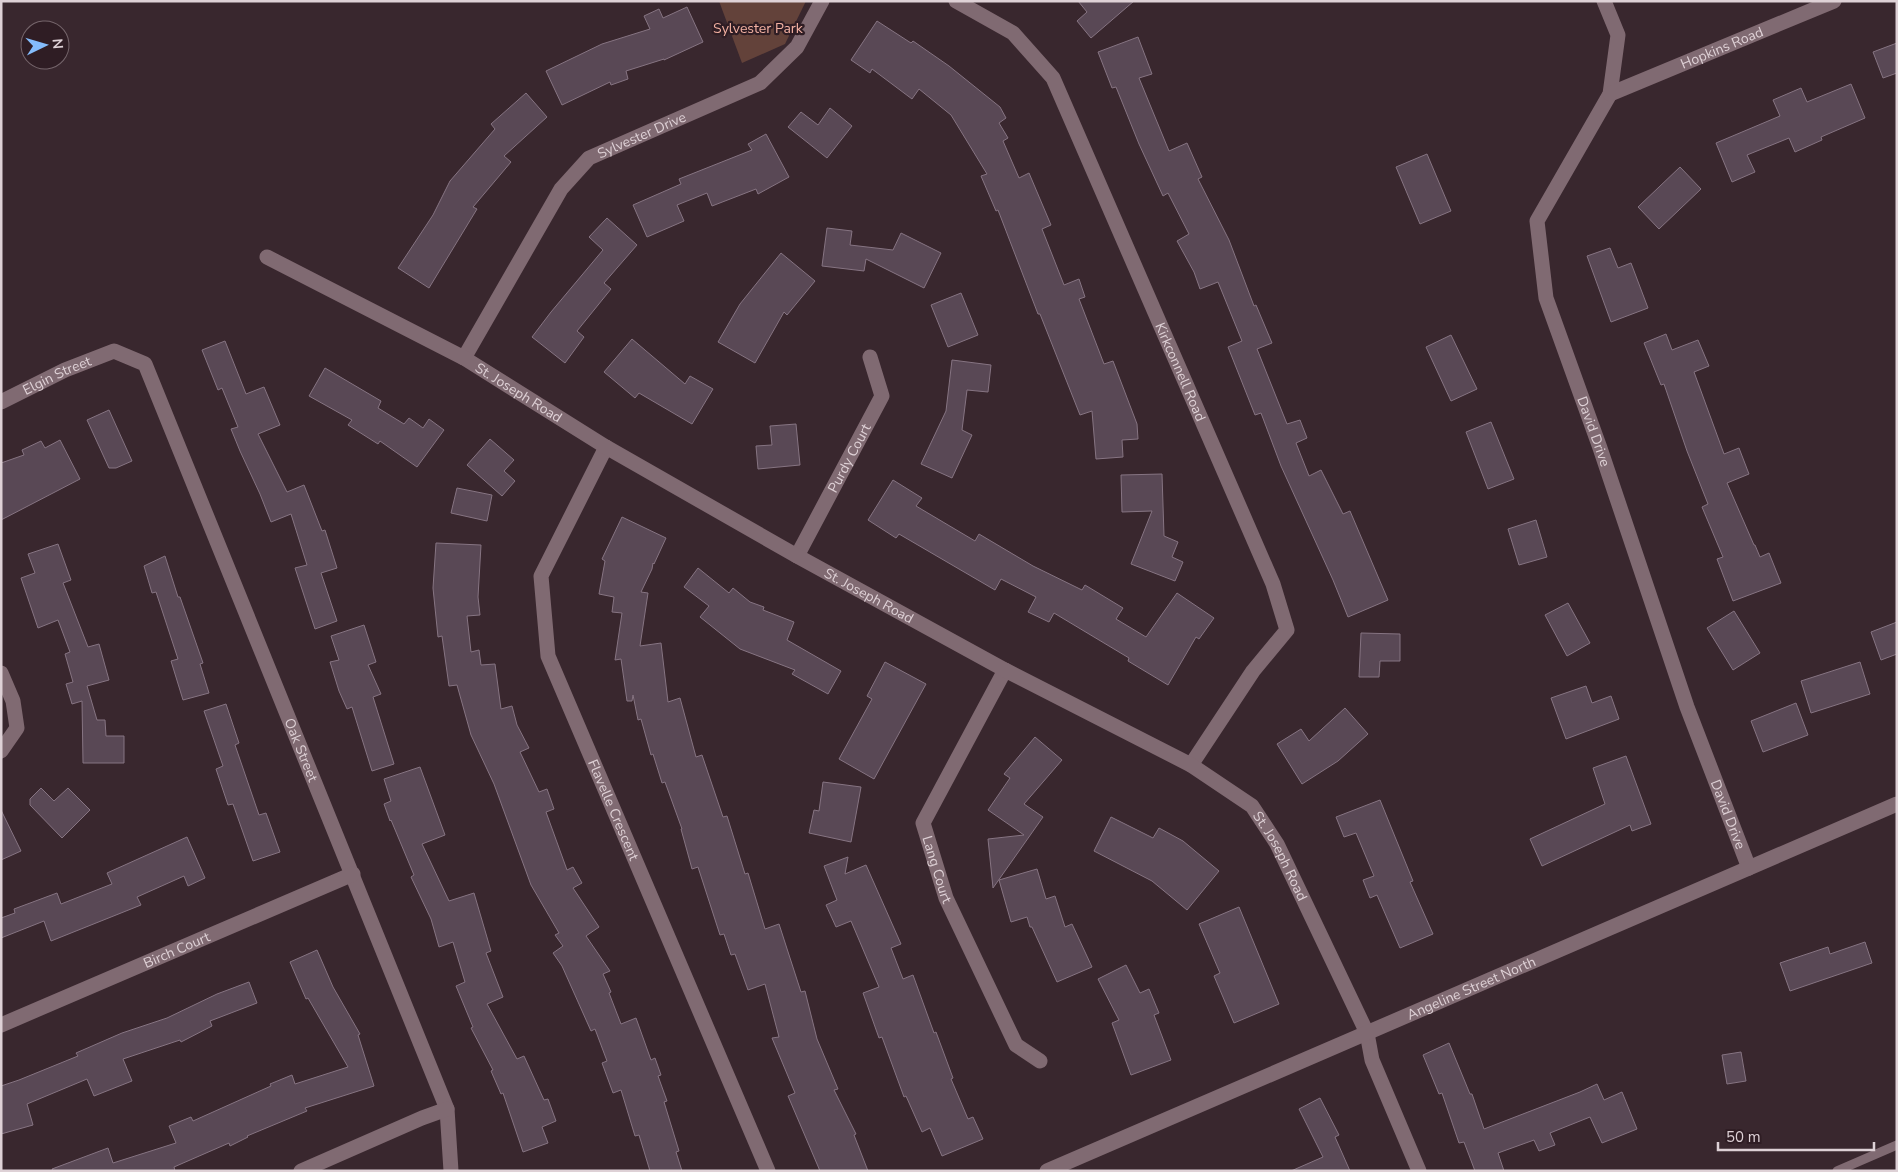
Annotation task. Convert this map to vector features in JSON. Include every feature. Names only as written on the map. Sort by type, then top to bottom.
[{"type":"street","name":"Sylvester Drive","points":[[464,358],[561,189],[589,158],[760,83],[797,47],[822,1]]},
{"type":"street","name":"Kirkconnell Road","points":[[956,1],[1013,32],[1053,78],[1273,584],[1287,630],[1253,671],[1191,765]]},
{"type":"street","name":"David Drive","points":[[1604,1],[1618,35],[1610,94],[1537,221],[1546,298],[1600,448],[1687,707],[1749,868]]},
{"type":"street","name":"Hopkins Road","points":[[1610,94],[1834,1]]},
{"type":"street","name":"St. Joseph Road","points":[[267,256],[464,358],[606,447],[797,556],[1005,670],[1191,765],[1252,806],[1277,844],[1367,1033],[1372,1060],[1419,1171]]},
{"type":"street","name":"Elgin Street","points":[[1,402],[65,370],[114,351]]},
{"type":"street","name":"Oak Street","points":[[114,351],[145,364],[447,1109],[451,1171]]},
{"type":"street","name":"Purdy Court","points":[[797,556],[882,396],[870,358]]},
{"type":"street","name":"Flavelle Crescent","points":[[606,447],[541,576],[548,656],[768,1171]]},
{"type":"street","name":"Lang Court","points":[[1005,670],[923,823],[946,898],[1016,1044],[1040,1061]]},
{"type":"street","points":[[1,673],[13,701],[17,728],[1,752]]},
{"type":"street","name":"Angeline Street North","points":[[1046,1171],[1897,804]]},
{"type":"street","name":"Birch Court","points":[[1,1025],[353,874]]},
{"type":"street","points":[[301,1171],[447,1109]]},
{"type":"lane","points":[[1837,1171],[1897,1145]]},
{"type":"green space","name":"Sylvester Park","points":[[719,1],[806,1],[785,44],[742,63]]},
{"type":"building","points":[[1078,1],[1134,1],[1091,38],[1077,21],[1087,12]]},
{"type":"building","points":[[687,7],[703,42],[664,60],[626,71],[628,79],[611,85],[610,82],[562,105],[546,71],[602,44],[650,29],[644,16],[659,9],[663,18]]},
{"type":"building","points":[[877,21],[911,43],[913,41],[949,66],[1000,107],[1006,118],[999,123],[1008,138],[1003,141],[1019,178],[1029,173],[1051,225],[1042,229],[1064,285],[1079,279],[1085,297],[1079,299],[1104,364],[1113,361],[1137,424],[1138,439],[1122,440],[1123,457],[1096,459],[1092,411],[1080,415],[998,210],[996,211],[981,176],[987,174],[951,115],[919,89],[912,99],[872,69],[870,73],[851,60]]},
{"type":"building","points":[[1138,37],[1152,74],[1139,78],[1169,151],[1187,143],[1202,177],[1198,179],[1229,240],[1254,306],[1256,305],[1272,343],[1257,349],[1287,424],[1300,420],[1307,438],[1296,443],[1309,476],[1321,470],[1343,514],[1350,511],[1388,600],[1348,617],[1281,466],[1261,413],[1255,415],[1228,347],[1242,341],[1218,282],[1200,289],[1194,272],[1177,241],[1189,234],[1168,193],[1163,196],[1116,87],[1112,88],[1098,52]]},
{"type":"building","points":[[1897,43],[1897,73],[1883,78],[1873,52]]},
{"type":"building","points":[[1851,84],[1865,118],[1821,137],[1822,140],[1795,152],[1789,138],[1747,155],[1755,172],[1732,182],[1716,143],[1780,116],[1773,100],[1801,88],[1807,102]]},
{"type":"building","points":[[526,93],[547,117],[504,156],[511,162],[473,207],[477,209],[429,288],[398,268],[433,215],[450,181],[495,129],[491,124]]},
{"type":"building","points":[[830,108],[852,126],[827,158],[788,127],[801,112],[818,125]]},
{"type":"building","points":[[766,134],[789,177],[758,194],[756,189],[712,206],[707,193],[677,205],[684,221],[647,237],[633,205],[681,184],[679,179],[752,150],[748,144]]},
{"type":"building","points":[[1427,154],[1451,211],[1420,224],[1396,167]]},
{"type":"building","points":[[1680,167],[1701,189],[1659,229],[1638,207]]},
{"type":"building","points":[[607,218],[637,245],[604,283],[611,289],[577,331],[584,337],[565,363],[532,337],[603,250],[589,237]]},
{"type":"building","points":[[827,228],[852,231],[850,245],[893,250],[901,233],[941,253],[924,288],[866,259],[864,271],[822,266]]},
{"type":"building","points":[[1610,248],[1618,268],[1631,263],[1648,308],[1611,322],[1587,256]]},
{"type":"building","points":[[781,253],[815,281],[787,315],[784,312],[755,363],[718,342],[740,304]]},
{"type":"building","points":[[961,293],[978,335],[948,347],[931,305]]},
{"type":"building","points":[[1666,334],[1672,350],[1698,340],[1709,366],[1694,372],[1724,454],[1739,448],[1749,474],[1727,483],[1760,557],[1769,553],[1781,583],[1733,601],[1717,559],[1723,557],[1702,507],[1708,504],[1664,384],[1661,385],[1644,343]]},
{"type":"building","points":[[1451,335],[1477,389],[1451,401],[1426,347]]},
{"type":"building","points":[[632,339],[685,384],[690,376],[713,389],[692,424],[639,393],[635,398],[604,372]]},
{"type":"building","points":[[225,341],[246,394],[264,387],[280,425],[258,434],[287,492],[304,485],[322,531],[325,530],[337,568],[321,573],[337,621],[315,629],[295,568],[307,565],[291,514],[271,522],[231,429],[238,427],[222,388],[218,390],[202,350]]},
{"type":"building","points":[[952,360],[991,365],[988,392],[967,390],[962,430],[972,435],[952,478],[921,464],[946,411]]},
{"type":"building","points":[[325,368],[381,401],[378,408],[404,424],[409,418],[423,428],[429,419],[444,430],[417,467],[380,441],[378,444],[348,425],[352,420],[309,396]]},
{"type":"building","points":[[109,410],[132,461],[116,468],[109,468],[87,420]]},
{"type":"building","points":[[1491,422],[1514,479],[1488,489],[1466,432]]},
{"type":"building","points":[[796,424],[800,465],[758,469],[756,446],[772,445],[770,426]]},
{"type":"building","points":[[490,439],[514,460],[504,471],[515,481],[502,496],[467,465]]},
{"type":"building","points":[[60,440],[80,479],[1,520],[1,463],[24,455],[22,450],[41,441],[45,448]]},
{"type":"building","points":[[1162,474],[1164,536],[1178,542],[1172,557],[1183,562],[1175,581],[1131,564],[1152,511],[1122,512],[1121,475]]},
{"type":"building","points":[[893,480],[922,498],[916,506],[975,541],[979,534],[1033,566],[1082,590],[1085,585],[1123,608],[1116,619],[1146,637],[1177,593],[1214,618],[1199,639],[1196,637],[1168,685],[1128,661],[1129,658],[1054,613],[1049,622],[1028,612],[1036,597],[1001,579],[995,590],[899,534],[896,538],[868,520]]},
{"type":"building","points":[[457,488],[492,495],[487,521],[451,513]]},
{"type":"building","points":[[622,517],[666,538],[641,592],[648,593],[640,646],[661,643],[668,702],[680,698],[696,757],[702,755],[723,817],[727,816],[745,874],[748,873],[765,929],[779,924],[801,992],[805,991],[817,1039],[838,1089],[834,1090],[856,1134],[854,1135],[868,1171],[820,1171],[788,1096],[795,1093],[772,1038],[779,1037],[765,984],[748,990],[735,954],[731,955],[724,934],[720,935],[698,867],[692,869],[682,829],[665,782],[662,783],[653,754],[651,755],[641,719],[638,720],[633,695],[632,701],[627,701],[621,659],[615,660],[622,613],[612,612],[614,597],[599,594],[605,561],[602,559]]},
{"type":"building","points":[[1536,520],[1547,557],[1519,565],[1508,529]]},
{"type":"building","points":[[436,543],[481,545],[478,597],[480,615],[467,616],[471,652],[479,650],[481,665],[495,664],[501,709],[512,706],[517,725],[529,748],[520,752],[539,792],[547,789],[554,809],[546,812],[567,870],[573,867],[582,883],[573,888],[599,927],[586,936],[610,971],[603,974],[621,1024],[636,1018],[651,1060],[655,1058],[661,1075],[658,1076],[667,1101],[664,1102],[679,1151],[676,1152],[682,1171],[650,1171],[639,1135],[635,1136],[621,1090],[613,1093],[602,1063],[607,1061],[595,1029],[591,1031],[562,966],[553,953],[563,946],[555,935],[559,933],[531,885],[494,784],[471,735],[457,685],[449,686],[442,636],[438,637],[433,588]]},
{"type":"building","points":[[58,544],[71,580],[63,583],[88,647],[99,644],[109,680],[87,686],[97,720],[105,720],[106,736],[124,736],[124,763],[83,763],[82,701],[72,704],[66,684],[73,682],[65,654],[70,652],[58,620],[38,628],[21,578],[35,573],[28,554]]},
{"type":"building","points":[[165,556],[203,663],[200,664],[209,693],[183,700],[171,661],[178,659],[156,592],[152,593],[144,566]]},
{"type":"building","points":[[698,568],[729,593],[733,588],[750,602],[764,607],[763,610],[794,622],[787,640],[841,671],[828,694],[792,674],[795,670],[740,649],[700,617],[709,606],[684,587]]},
{"type":"building","points":[[1568,603],[1590,643],[1567,656],[1545,615]]},
{"type":"building","points":[[1734,611],[1760,653],[1733,670],[1707,628]]},
{"type":"building","points":[[1897,622],[1897,654],[1881,660],[1871,632]]},
{"type":"building","points":[[364,625],[376,662],[368,665],[381,694],[373,697],[394,764],[372,771],[352,707],[347,709],[330,662],[339,660],[331,636]]},
{"type":"building","points":[[1361,633],[1400,634],[1400,661],[1380,661],[1379,677],[1359,677]]},
{"type":"building","points":[[885,662],[926,684],[874,779],[839,759],[872,699],[867,696]]},
{"type":"building","points":[[1860,662],[1870,694],[1811,713],[1801,681]]},
{"type":"building","points":[[1586,686],[1592,703],[1611,696],[1619,719],[1566,739],[1551,698]]},
{"type":"building","points":[[1796,703],[1808,735],[1763,752],[1751,721]]},
{"type":"building","points":[[226,704],[239,743],[235,745],[259,815],[266,813],[280,852],[253,861],[233,804],[228,805],[216,769],[223,766],[204,711]]},
{"type":"building","points":[[1345,708],[1368,734],[1338,761],[1302,784],[1277,744],[1301,729],[1309,741]]},
{"type":"building","points":[[1035,737],[1062,760],[1024,804],[1043,817],[993,888],[988,839],[1024,835],[988,810],[1010,778],[1004,774]]},
{"type":"building","points":[[1626,756],[1651,824],[1632,831],[1630,825],[1542,866],[1530,839],[1605,804],[1593,768]]},
{"type":"building","points":[[420,767],[445,835],[422,844],[449,901],[474,893],[491,951],[486,953],[503,997],[487,1004],[517,1059],[524,1056],[544,1100],[548,1099],[556,1121],[542,1127],[548,1143],[523,1152],[503,1093],[501,1094],[491,1071],[493,1070],[471,1028],[473,1027],[456,986],[465,982],[453,942],[439,947],[431,919],[411,877],[414,875],[384,804],[391,801],[384,779]]},
{"type":"building","points":[[823,782],[861,787],[851,842],[809,833],[814,810],[819,811]]},
{"type":"building","points":[[41,788],[54,801],[68,788],[90,810],[62,838],[30,805],[30,799]]},
{"type":"building","points":[[1380,800],[1413,881],[1410,882],[1433,934],[1400,948],[1377,895],[1370,898],[1363,880],[1374,876],[1356,833],[1344,837],[1336,817]]},
{"type":"building","points":[[1,810],[21,851],[1,860]]},
{"type":"building","points":[[1111,817],[1153,838],[1159,828],[1183,841],[1219,871],[1187,910],[1152,881],[1094,851]]},
{"type":"building","points":[[187,837],[205,878],[188,886],[184,876],[137,897],[141,905],[51,941],[44,921],[1,938],[1,918],[15,913],[14,909],[57,893],[61,904],[112,884],[107,873]]},
{"type":"building","points":[[848,857],[845,874],[866,865],[901,944],[891,948],[903,979],[913,975],[953,1078],[951,1079],[968,1119],[973,1117],[983,1139],[942,1156],[930,1128],[922,1132],[906,1096],[904,1097],[882,1037],[879,1038],[863,993],[879,987],[851,921],[836,927],[826,905],[837,900],[824,866]]},
{"type":"building","points":[[1037,869],[1046,899],[1055,896],[1065,927],[1072,924],[1092,967],[1057,982],[1027,917],[1011,922],[999,880]]},
{"type":"building","points":[[1239,907],[1279,1004],[1234,1023],[1214,976],[1220,973],[1199,924]]},
{"type":"building","points":[[1865,942],[1872,963],[1790,991],[1780,963],[1828,947],[1830,954]]},
{"type":"building","points":[[317,950],[333,987],[360,1034],[358,1035],[374,1086],[305,1108],[307,1111],[247,1136],[230,1146],[229,1143],[174,1167],[175,1171],[53,1171],[52,1169],[108,1148],[113,1163],[176,1143],[169,1126],[191,1117],[193,1121],[292,1075],[295,1084],[348,1067],[308,998],[306,999],[290,962]]},
{"type":"building","points":[[1126,965],[1140,993],[1149,989],[1159,1013],[1154,1015],[1171,1060],[1131,1075],[1112,1023],[1119,1020],[1098,979]]},
{"type":"building","points":[[249,982],[257,1003],[210,1021],[212,1026],[181,1042],[180,1040],[123,1059],[132,1081],[94,1096],[87,1079],[27,1104],[33,1125],[1,1134],[1,1086],[78,1056],[76,1053],[122,1033],[167,1018],[217,994]]},
{"type":"building","points":[[1449,1043],[1470,1094],[1472,1094],[1484,1129],[1597,1084],[1604,1100],[1622,1092],[1637,1129],[1602,1143],[1590,1117],[1550,1133],[1555,1145],[1539,1151],[1534,1140],[1498,1153],[1504,1171],[1475,1171],[1464,1142],[1459,1143],[1442,1093],[1439,1094],[1423,1055]]},
{"type":"building","points":[[1741,1052],[1746,1081],[1727,1084],[1722,1055]]},
{"type":"building","points":[[1320,1098],[1339,1135],[1335,1137],[1350,1171],[1291,1171],[1323,1157],[1299,1109]]}]
